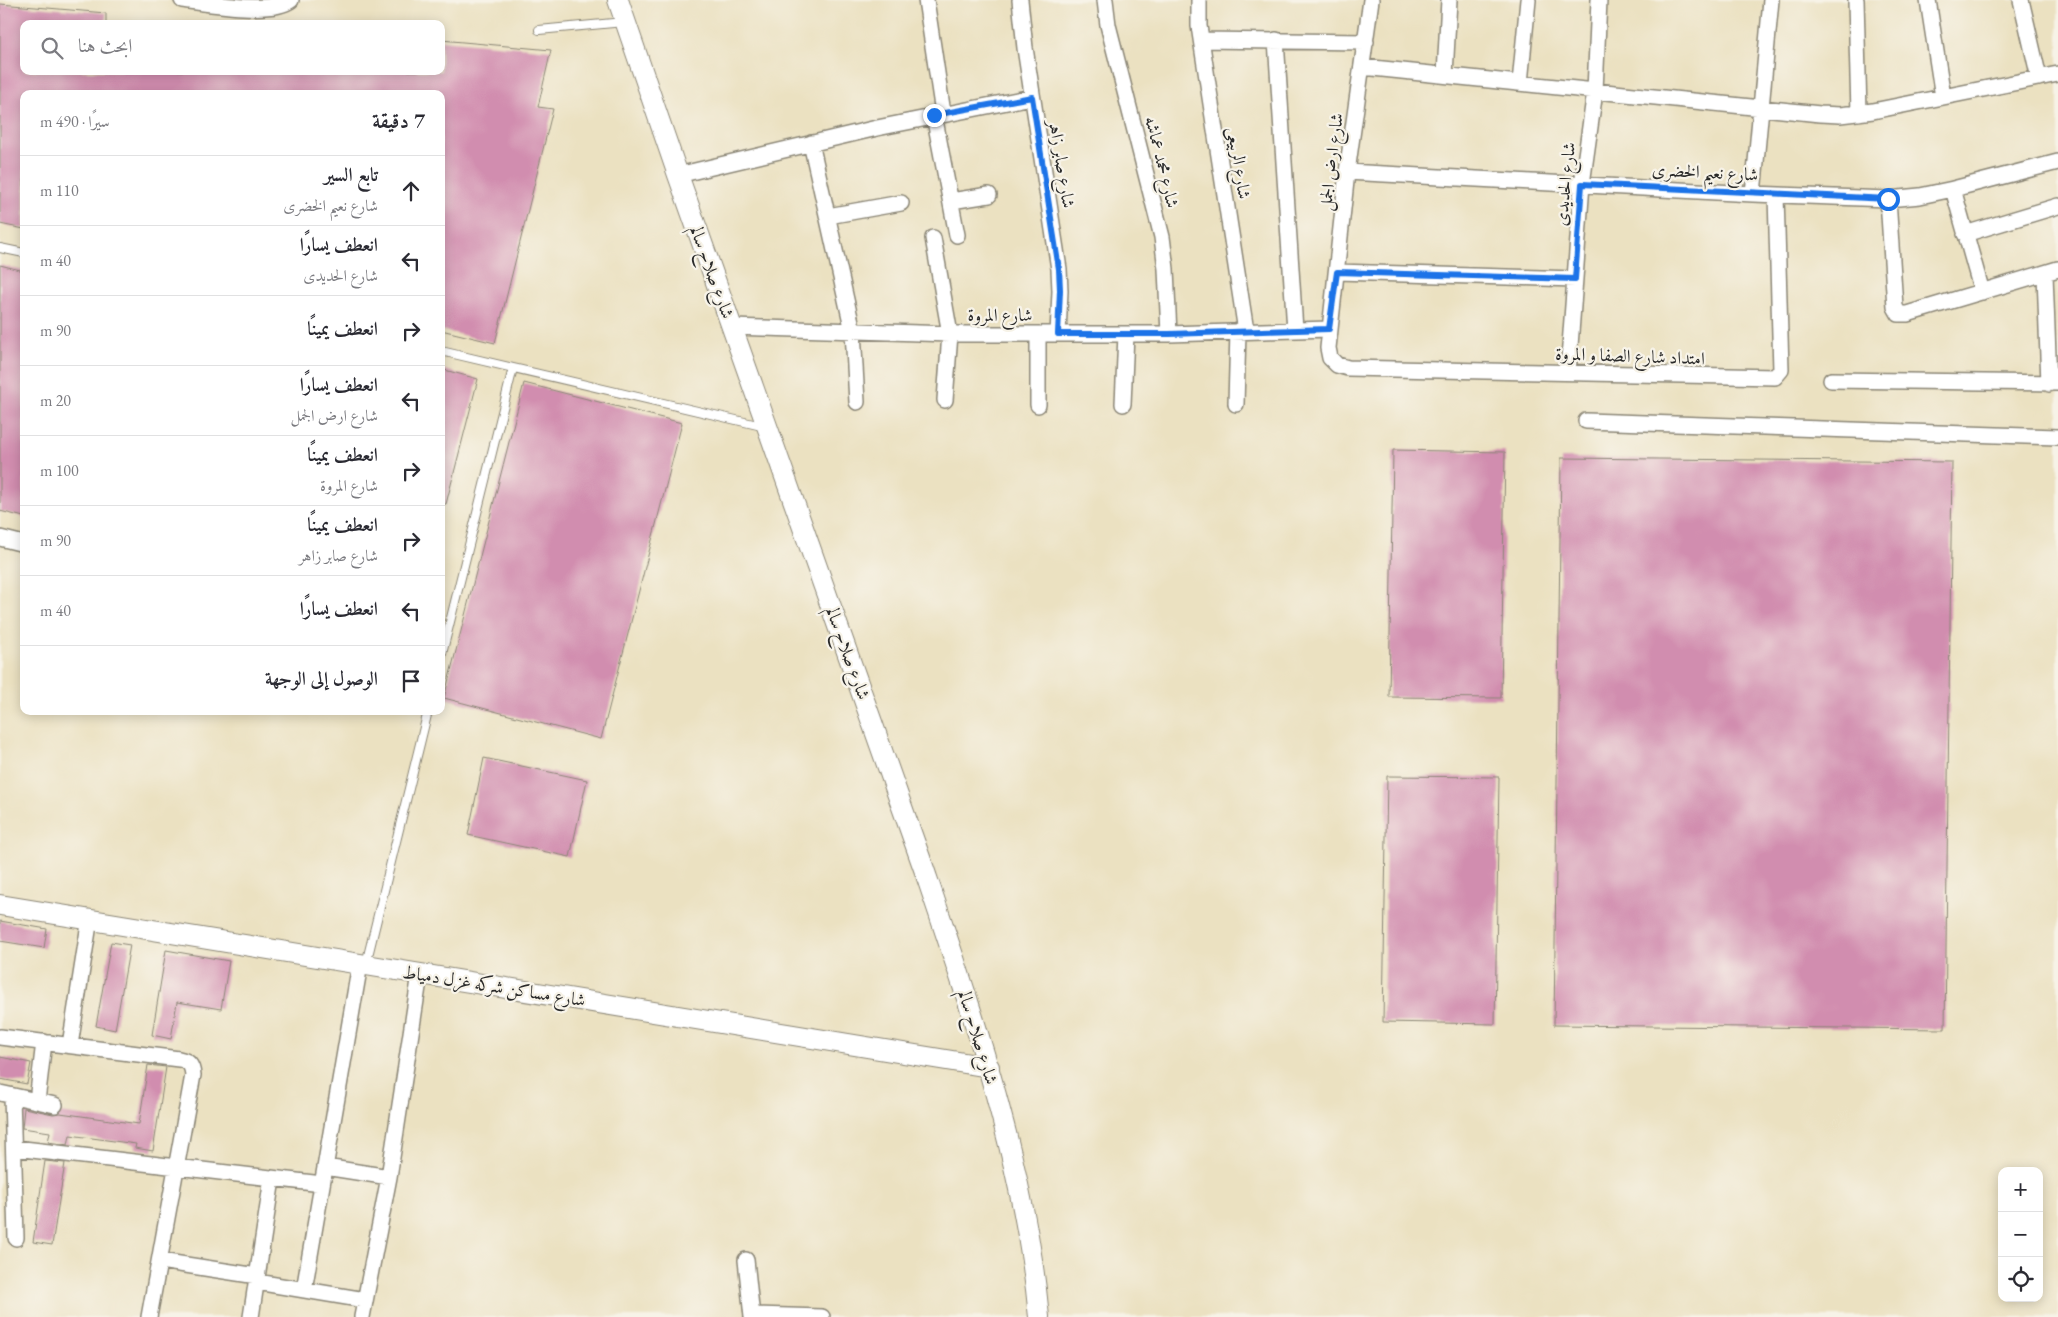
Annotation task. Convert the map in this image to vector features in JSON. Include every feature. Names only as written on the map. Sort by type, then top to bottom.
[{"type":"street","points":[[182,0],[254,7],[285,4],[291,0]]},
{"type":"street","name":"شارع صلاح سالم","points":[[618,0],[924,870],[989,1067],[1032,1254],[1040,1317]]},
{"type":"street","points":[[926,0],[938,114],[957,236]]},
{"type":"street","name":"شارع صابر زاهر","points":[[1020,0],[1032,97],[1059,269],[1058,334]]},
{"type":"street","name":"شارع محمد عماشه","points":[[1105,0],[1108,25],[1162,237],[1166,269],[1169,334]]},
{"type":"street","name":"شارع الربيعى","points":[[1199,0],[1199,26],[1242,331],[1236,404]]},
{"type":"street","name":"شارع ارض الجمل","points":[[1329,329],[1347,172],[1371,0]]},
{"type":"street","points":[[1445,75],[1449,0]]},
{"type":"street","points":[[1520,83],[1528,0]]},
{"type":"street","name":"شارع الحديدى","points":[[1568,373],[1582,184],[1595,91],[1599,0]]},
{"type":"street","points":[[1753,194],[1771,0]]},
{"type":"street","points":[[1856,0],[1860,113]]},
{"type":"street","points":[[1928,0],[1943,97]]},
{"type":"street","points":[[2021,0],[2038,78]]},
{"type":"street","points":[[1202,40],[1366,42]]},
{"type":"street","points":[[1276,40],[1295,330]]},
{"type":"street","points":[[1363,67],[1820,114],[1860,113],[2058,74]]},
{"type":"street","points":[[678,175],[938,114],[1032,97]]},
{"type":"street","points":[[811,143],[853,331],[857,402]]},
{"type":"street","name":"شارع نعيم الخضرى","points":[[1347,172],[1753,194],[1888,199],[1954,190],[2058,162]]},
{"type":"street","points":[[1954,190],[1982,292]]},
{"type":"street","points":[[951,201],[989,194]]},
{"type":"street","name":"امتداد شارع الصفا و المروة","points":[[1329,329],[1328,348],[1330,358],[1337,365],[1348,368],[1771,379],[1779,374],[1781,370],[1776,195]]},
{"type":"street","points":[[1831,380],[2054,384],[2052,272],[1903,314],[1896,311],[1888,199]]},
{"type":"street","points":[[828,216],[901,203]]},
{"type":"street","points":[[1965,234],[2058,206]]},
{"type":"street","points":[[933,238],[950,334],[945,400]]},
{"type":"street","points":[[1337,272],[1575,279]]},
{"type":"street","name":"شارع المروة","points":[[732,327],[950,334],[1169,334],[1329,329]]},
{"type":"street","points":[[1038,334],[1038,405]]},
{"type":"street","points":[[1123,404],[1126,334]]},
{"type":"street","points":[[1586,421],[2058,436]]},
{"type":"street","points":[[0,538],[20,543]]},
{"type":"street","name":"شارع مساكن شركه غزل دمياط","points":[[0,904],[989,1067]]},
{"type":"street","points":[[70,1045],[90,918]]},
{"type":"street","points":[[304,1290],[363,964]]},
{"type":"street","points":[[362,1317],[389,1177],[420,974]]},
{"type":"street","points":[[0,1037],[187,1061],[192,1067],[193,1075],[150,1317]]},
{"type":"street","points":[[37,1101],[44,1042]]},
{"type":"street","points":[[16,1238],[14,1148],[6,1094],[55,1105]]},
{"type":"street","points":[[14,1148],[322,1184]]},
{"type":"street","points":[[325,1167],[389,1177]]},
{"type":"street","points":[[251,1317],[272,1179]]},
{"type":"street","points":[[746,1260],[752,1316],[822,1317]]},
{"type":"street","points":[[160,1261],[257,1279],[304,1290],[365,1300]]},
{"type":"lane","points":[[539,30],[626,22]]},
{"type":"lane","points":[[0,248],[20,252]]},
{"type":"lane","points":[[445,352],[768,428]]},
{"type":"lane","points":[[445,642],[513,368]]},
{"type":"lane","points":[[363,964],[427,715]]},
{"type":"building","points":[[0,4],[106,13],[106,20],[20,20],[20,75],[445,75],[445,40],[551,50],[538,107],[553,109],[495,343],[445,331],[445,90],[20,90],[20,228],[0,224]]},
{"type":"building","points":[[0,265],[20,270],[20,516],[0,511]]},
{"type":"building","points":[[445,370],[478,379],[445,504]]},
{"type":"building","points":[[524,383],[682,423],[601,739],[445,698]]},
{"type":"building","points":[[1393,450],[1505,452],[1501,698],[1389,697]]},
{"type":"building","points":[[1561,458],[1952,462],[1945,1029],[1554,1025]]},
{"type":"building","points":[[484,758],[587,780],[570,857],[468,835]]},
{"type":"building","points":[[1387,776],[1499,777],[1495,1024],[1383,1022]]},
{"type":"building","points":[[0,921],[47,929],[44,948],[0,941]]},
{"type":"building","points":[[111,942],[130,945],[115,1030],[96,1026]]},
{"type":"building","points":[[166,950],[229,961],[221,1009],[177,1002],[171,1039],[152,1035]]},
{"type":"building","points":[[0,1057],[31,1063],[27,1084],[0,1079]]},
{"type":"building","points":[[148,1065],[166,1067],[153,1151],[135,1148],[136,1144],[70,1135],[68,1145],[48,1142],[50,1132],[22,1128],[24,1108],[53,1114],[60,1113],[139,1124]]},
{"type":"building","points":[[45,1161],[65,1163],[52,1245],[33,1242]]},
{"type":"route","points":[[934,115],[1032,97],[1059,269],[1060,312],[1058,334],[1169,334],[1329,329],[1337,272],[1575,279],[1582,184],[1852,199],[1888,199]]}]
